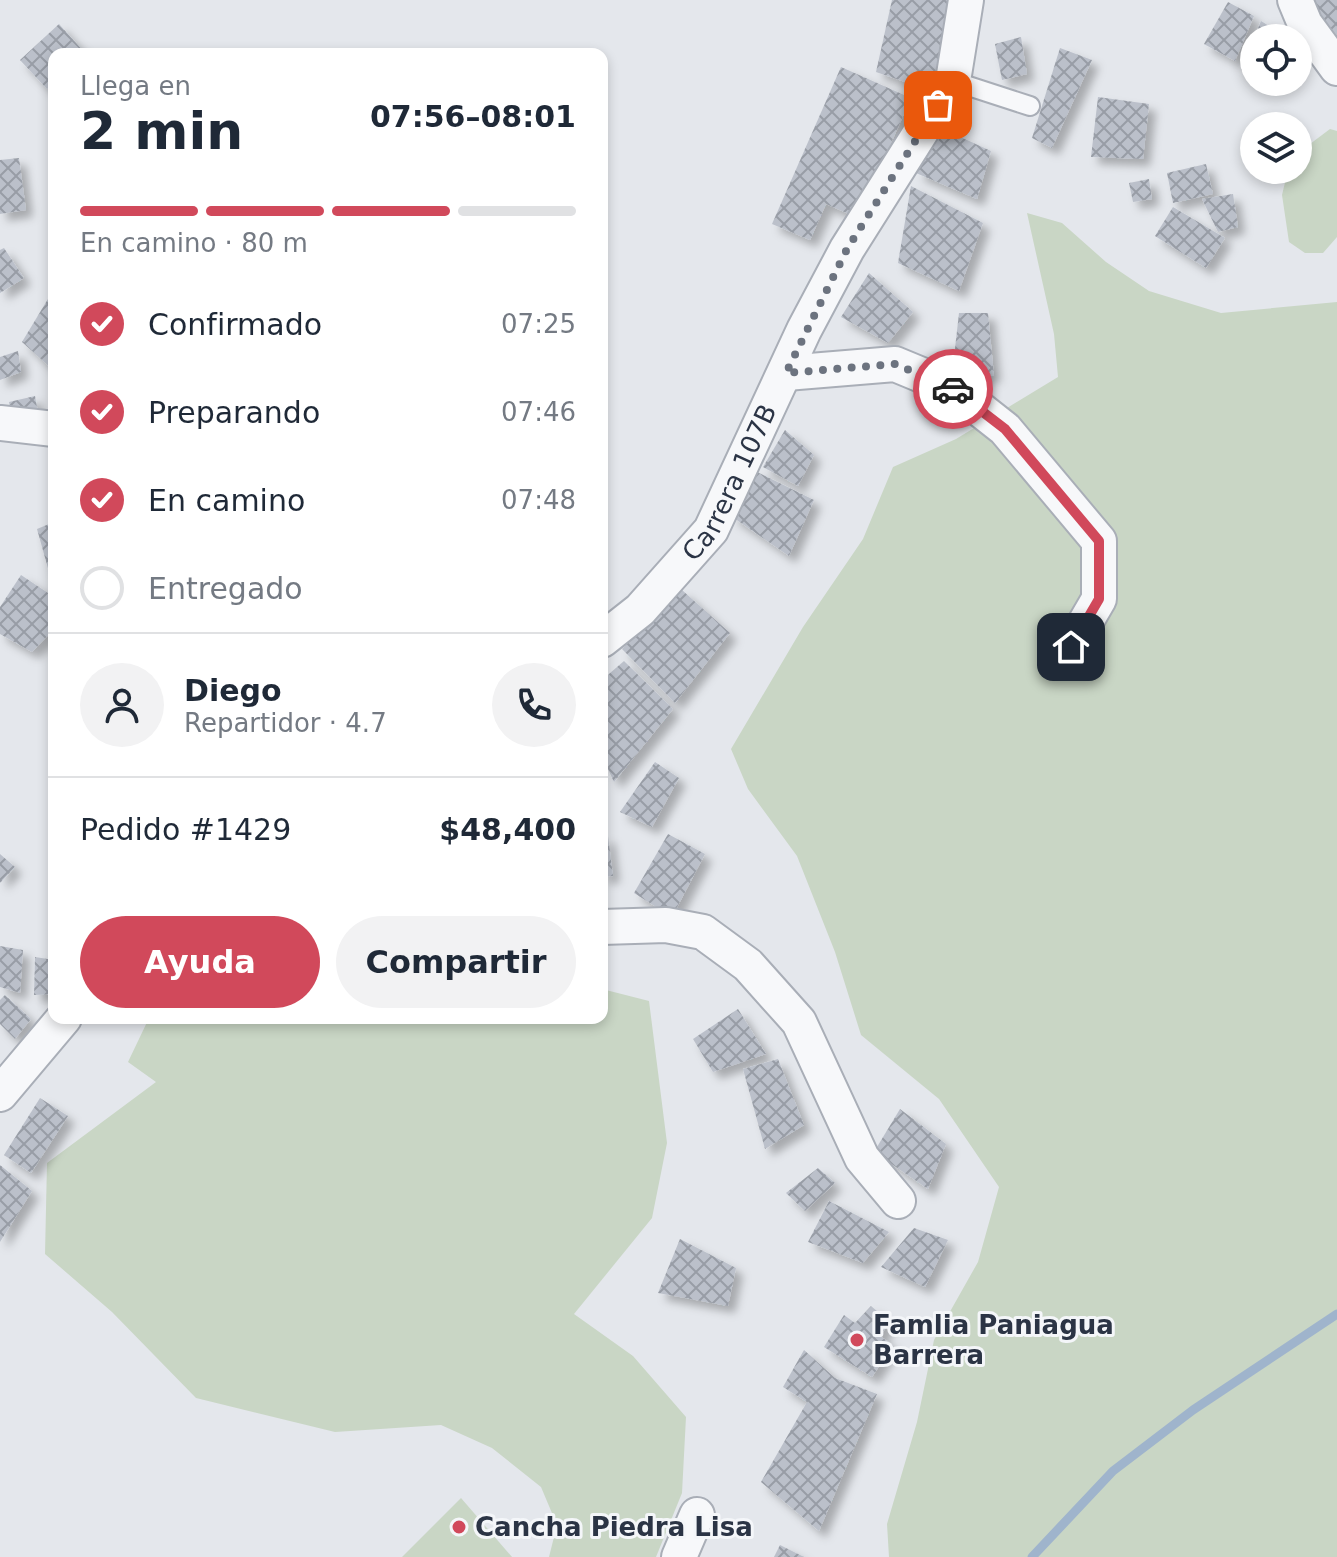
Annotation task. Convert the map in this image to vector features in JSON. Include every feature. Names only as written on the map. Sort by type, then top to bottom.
[{"type":"street","name":"Carrera 107B","points":[[608,635],[640,610],[711,530],[847,249],[953,81],[966,0]]},
{"type":"street","points":[[1295,0],[1305,24],[1337,68]]},
{"type":"street","points":[[786,373],[895,364],[953,388],[1005,429],[1099,541],[1099,599],[1071,647]]},
{"type":"street","points":[[0,423],[48,428]]},
{"type":"street","points":[[608,927],[666,925],[703,932],[748,965],[799,1022],[862,1158],[898,1201]]},
{"type":"street","points":[[0,1094],[59,1024]]},
{"type":"street","points":[[0,1067],[33,1052]]},
{"type":"street","points":[[679,1557],[697,1515]]},
{"type":"lane","points":[[953,81],[1030,106]]},
{"type":"green space","points":[[1330,129],[1337,131],[1337,237],[1323,253],[1305,253],[1289,242],[1282,195],[1285,184],[1312,184],[1312,142]]},
{"type":"green space","points":[[1027,213],[1062,223],[1106,262],[1149,291],[1221,313],[1337,302],[1337,1557],[889,1557],[887,1524],[917,1422],[934,1340],[978,1262],[999,1187],[939,1099],[861,1035],[835,952],[797,856],[748,789],[731,749],[803,627],[863,539],[893,467],[956,439],[1058,377],[1054,334]]},
{"type":"green space","points":[[608,991],[649,1001],[667,1143],[652,1218],[574,1314],[633,1356],[686,1417],[682,1493],[656,1557],[549,1557],[557,1525],[541,1487],[492,1448],[441,1425],[335,1432],[196,1398],[112,1312],[45,1254],[47,1163],[156,1082],[128,1062],[146,1024],[608,1024]]},
{"type":"green space","name":"Cancha Piedra Lisa","points":[[461,1498],[512,1557],[402,1557]]},
{"type":"building","points":[[892,0],[954,0],[934,92],[876,72]]},
{"type":"building","points":[[1311,0],[1337,0],[1337,34],[1323,37]]},
{"type":"building","points":[[1228,2],[1254,16],[1251,24],[1240,24],[1240,49],[1235,61],[1204,44]]},
{"type":"building","points":[[59,24],[81,48],[48,48],[47,89],[20,60]]},
{"type":"building","points":[[1021,37],[1027,74],[1002,80],[995,44]]},
{"type":"building","points":[[1060,48],[1092,60],[1052,148],[1032,138]]},
{"type":"building","points":[[841,67],[911,98],[858,218],[826,204],[810,240],[772,224]]},
{"type":"building","points":[[1098,97],[1149,104],[1143,159],[1091,157]]},
{"type":"building","points":[[945,130],[991,151],[977,199],[916,173]]},
{"type":"building","points":[[19,158],[26,210],[0,214],[0,160]]},
{"type":"building","points":[[1206,164],[1213,194],[1173,203],[1167,173]]},
{"type":"building","points":[[1149,179],[1152,199],[1133,202],[1129,183]]},
{"type":"building","points":[[911,186],[983,223],[959,291],[898,263]]},
{"type":"building","points":[[1233,194],[1238,227],[1218,232],[1202,199]]},
{"type":"building","points":[[1173,207],[1225,238],[1206,268],[1155,236]]},
{"type":"building","points":[[4,248],[24,278],[0,293],[0,250]]},
{"type":"building","points":[[869,273],[913,312],[888,343],[841,317]]},
{"type":"building","points":[[48,299],[48,365],[22,342]]},
{"type":"building","points":[[959,313],[988,313],[994,376],[952,375]]},
{"type":"building","points":[[18,351],[21,372],[0,380],[0,357]]},
{"type":"building","points":[[35,396],[38,413],[12,418],[9,402]]},
{"type":"building","points":[[785,430],[814,455],[798,486],[763,467]]},
{"type":"building","points":[[755,471],[814,500],[789,556],[731,516]]},
{"type":"building","points":[[48,524],[48,568],[37,529]]},
{"type":"building","points":[[21,575],[48,593],[48,635],[32,652],[0,634],[0,607]]},
{"type":"building","points":[[682,590],[730,633],[675,703],[622,649]]},
{"type":"building","points":[[624,661],[673,709],[614,782],[608,769],[608,675]]},
{"type":"building","points":[[655,762],[679,778],[652,827],[620,812]]},
{"type":"building","points":[[668,834],[705,854],[672,917],[634,893]]},
{"type":"building","points":[[608,836],[613,876],[608,876]]},
{"type":"building","points":[[0,854],[15,867],[0,883]]},
{"type":"building","points":[[0,946],[23,950],[20,993],[0,987]]},
{"type":"building","points":[[35,957],[48,959],[48,994],[34,995]]},
{"type":"building","points":[[5,995],[31,1019],[15,1039],[0,1024],[0,1000]]},
{"type":"building","points":[[738,1009],[766,1054],[713,1072],[693,1039]]},
{"type":"building","points":[[778,1059],[804,1125],[765,1149],[743,1069]]},
{"type":"building","points":[[40,1098],[68,1116],[31,1173],[4,1155]]},
{"type":"building","points":[[900,1109],[946,1144],[928,1189],[874,1152]]},
{"type":"building","points":[[0,1165],[32,1191],[0,1242]]},
{"type":"building","points":[[818,1168],[835,1183],[805,1211],[786,1193]]},
{"type":"building","points":[[829,1201],[889,1232],[863,1263],[808,1242]]},
{"type":"building","points":[[914,1228],[948,1240],[925,1287],[881,1267]]},
{"type":"building","points":[[680,1239],[736,1268],[728,1306],[658,1293]]},
{"type":"building","name":"Famlia Paniagua Barrera","points":[[871,1306],[890,1322],[880,1336],[893,1345],[872,1377],[824,1347],[844,1315],[855,1323]]},
{"type":"building","points":[[804,1350],[835,1378],[877,1394],[819,1531],[761,1482],[807,1402],[783,1387]]},
{"type":"building","points":[[780,1545],[804,1557],[774,1557]]},
{"type":"waterway","points":[[1032,1557],[1113,1471],[1193,1410],[1337,1314]]},
{"type":"way so far","points":[[938,105],[847,249],[804,330],[786,373],[825,367],[895,364],[953,389]]},
{"type":"place","name":"Famlia Paniagua Barrera","points":[[857,1340]]},
{"type":"place","name":"Cancha Piedra Lisa","points":[[459,1527]]},
{"type":"route","points":[[953,389],[1005,429],[1099,541],[1099,599],[1071,647]]}]
